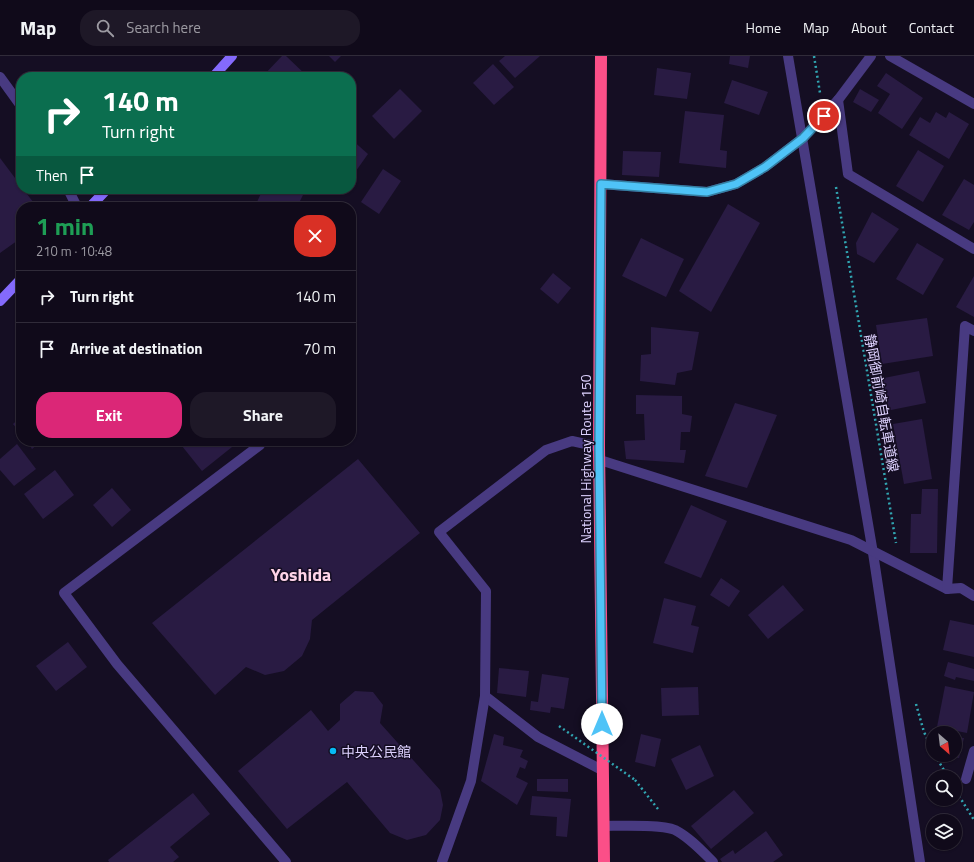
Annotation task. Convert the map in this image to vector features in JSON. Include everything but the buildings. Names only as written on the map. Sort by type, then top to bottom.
[{"type":"highway","name":"National Highway Route 150","points":[[601,56],[599,447],[604,862]]},
{"type":"street","points":[[218,72],[232,56]]},
{"type":"street","points":[[788,56],[874,553],[920,862]]},
{"type":"street","points":[[601,184],[707,192],[736,184],[765,167],[803,138],[838,100],[871,56]]},
{"type":"street","points":[[890,56],[974,104]]},
{"type":"street","points":[[0,77],[16,99]]},
{"type":"street","points":[[838,100],[848,174],[974,250]]},
{"type":"street","points":[[95,202],[102,194]]},
{"type":"street","points":[[0,301],[16,284]]},
{"type":"street","points":[[947,589],[965,326],[974,331]]},
{"type":"street","points":[[442,862],[471,781],[485,696],[486,591],[439,532],[546,450],[572,440],[599,447]]},
{"type":"street","points":[[260,446],[64,593],[117,664],[286,862]]},
{"type":"street","points":[[600,460],[851,540],[947,589],[961,588],[974,596]]},
{"type":"street","points":[[485,696],[538,737],[602,770]]},
{"type":"street","points":[[966,779],[974,751]]},
{"type":"street","points":[[603,826],[634,825],[674,830],[700,849],[713,862]]},
{"type":"path","points":[[814,56],[824,116]]},
{"type":"path","name":"静岡御前崎自転車道線","points":[[836,186],[896,541],[897,564]]},
{"type":"path","points":[[915,696],[926,736]]},
{"type":"path","points":[[558,726],[635,780],[674,830]]},
{"type":"path","points":[[962,800],[974,820]]},
{"type":"place","name":"中央公民館","points":[[333,751]]},
{"type":"district","name":"Yoshida","points":[[301,574]]},
{"type":"route","points":[[602,724],[599,447],[601,184],[707,192],[736,184],[765,167],[803,138],[824,116]]}]
